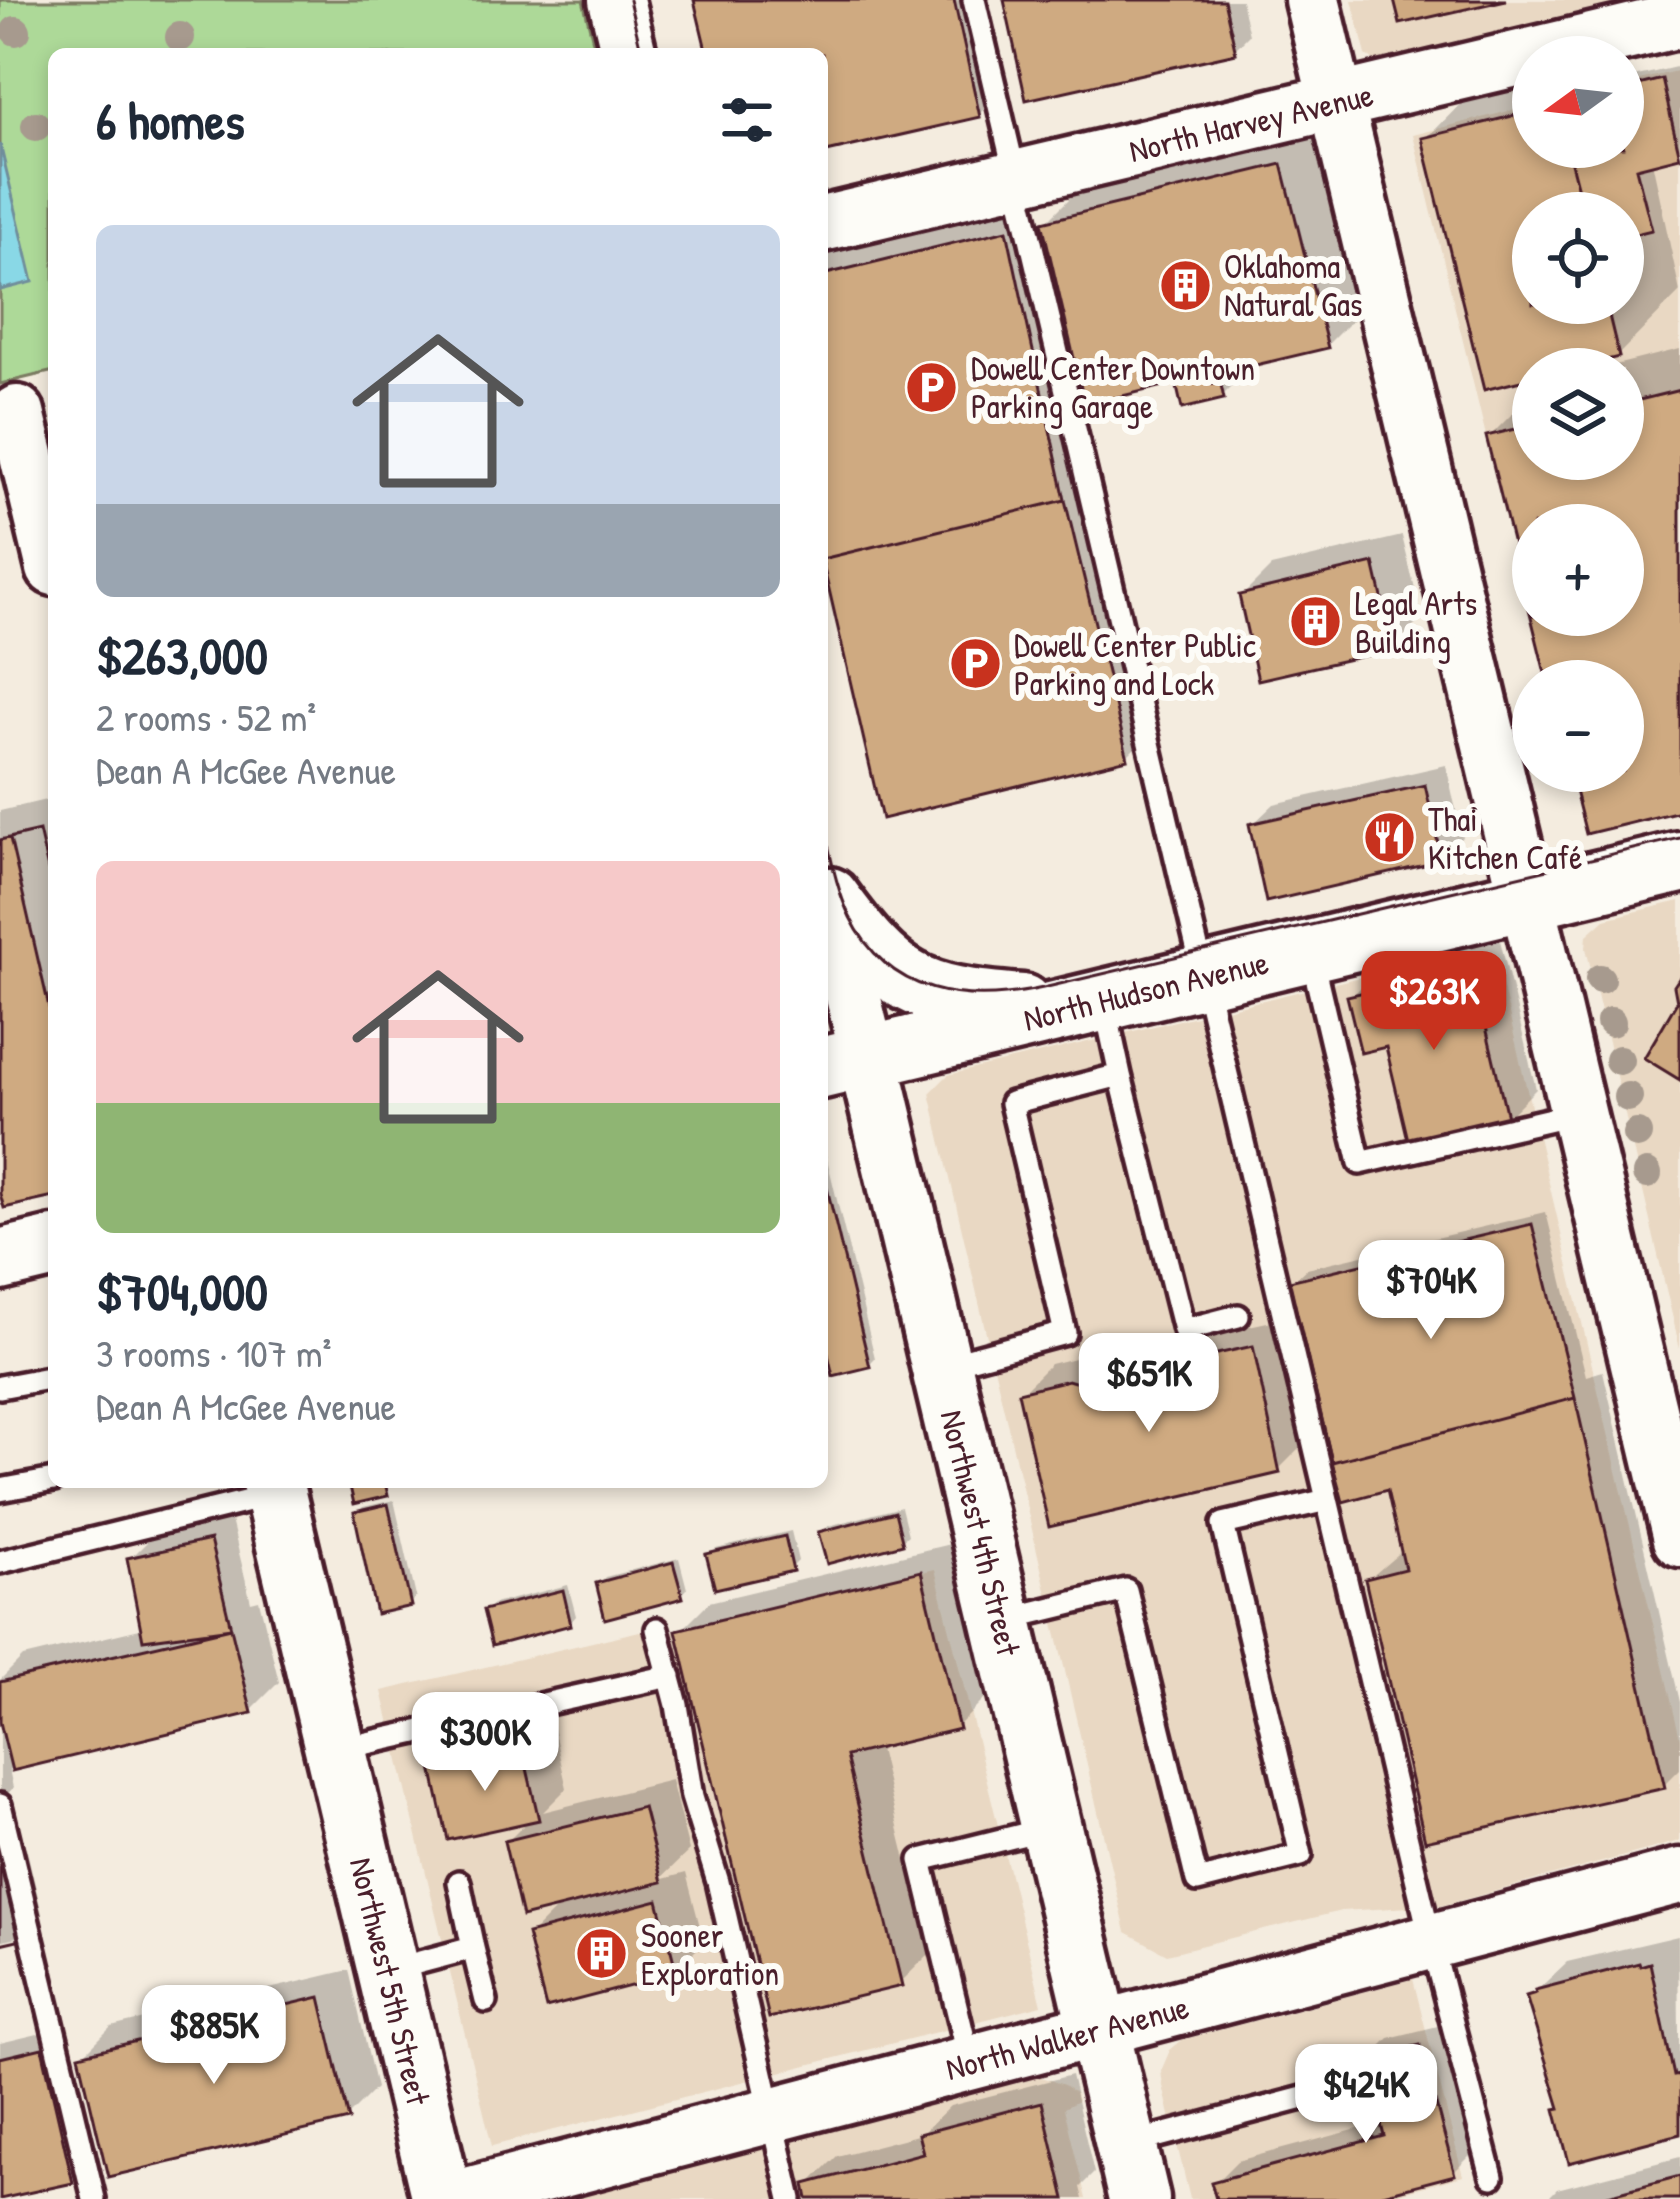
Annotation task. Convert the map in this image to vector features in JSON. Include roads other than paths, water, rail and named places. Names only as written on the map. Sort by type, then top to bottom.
[{"type":"main road","name":"North Hudson Avenue","points":[[845,1062],[1680,862]]},
{"type":"main road","points":[[828,888],[876,959],[917,988],[970,1001],[1086,1004]]},
{"type":"main road","name":"Northwest 4th Street","points":[[845,1062],[942,1366],[1132,2172]]},
{"type":"main road","points":[[0,1260],[48,1248]]},
{"type":"main road","name":"Northwest 5th Street","points":[[274,1488],[442,2199]]},
{"type":"street","points":[[616,0],[627,48]]},
{"type":"street","points":[[1312,0],[1577,1113],[1654,1395],[1676,1508]]},
{"type":"street","name":"North Harvey Avenue","points":[[828,223],[1675,23]]},
{"type":"street","points":[[24,412],[48,537]]},
{"type":"street","name":"Northwest 4th Street","points":[[828,911],[845,1062]]},
{"type":"street","name":"North Walker Avenue","points":[[452,2199],[1680,1876]]},
{"type":"lane","points":[[974,0],[1431,1941],[1492,2177]]},
{"type":"lane","points":[[1310,950],[1360,1163],[1577,1113]]},
{"type":"lane","points":[[1086,1004],[1120,1076],[1184,1330],[1238,1316]]},
{"type":"lane","points":[[942,1366],[1065,1333],[1011,1103],[1120,1076]]},
{"type":"lane","points":[[0,1387],[48,1378]]},
{"type":"lane","points":[[0,1490],[48,1481]]},
{"type":"lane","points":[[0,1562],[274,1488]]},
{"type":"lane","points":[[1002,1620],[1126,1590],[1197,1881],[1301,1855],[1223,1524],[1328,1500]]},
{"type":"lane","points":[[657,1629],[692,1797],[718,1882],[790,2199]]},
{"type":"lane","points":[[335,1750],[670,1676]]},
{"type":"lane","points":[[0,1805],[94,2199]]},
{"type":"lane","points":[[970,2063],[921,1860],[1051,1828]]},
{"type":"lane","points":[[459,1882],[485,2001]]},
{"type":"lane","points":[[388,1970],[473,1948]]},
{"type":"lane","points":[[1132,2172],[1360,2083]]},
{"type":"water","points":[[0,144],[33,282],[0,290]]},
{"type":"tram line","points":[[629,0],[641,48]]},
{"type":"tram line","points":[[828,845],[850,917],[886,964],[932,989],[986,995],[1043,988],[1680,838]]},
{"type":"place","name":"Oklahoma Natural Gas","points":[[1185,285]]},
{"type":"place","name":"Dowell Center Downtown Parking Garage","points":[[932,387]]},
{"type":"place","name":"Legal Arts Building","points":[[1316,622]]},
{"type":"place","name":"Dowell Center Public Parking and Lock","points":[[975,664]]},
{"type":"place","name":"Thai Kitchen Café","points":[[1389,838]]},
{"type":"place","name":"Sooner Exploration","points":[[602,1954]]}]
